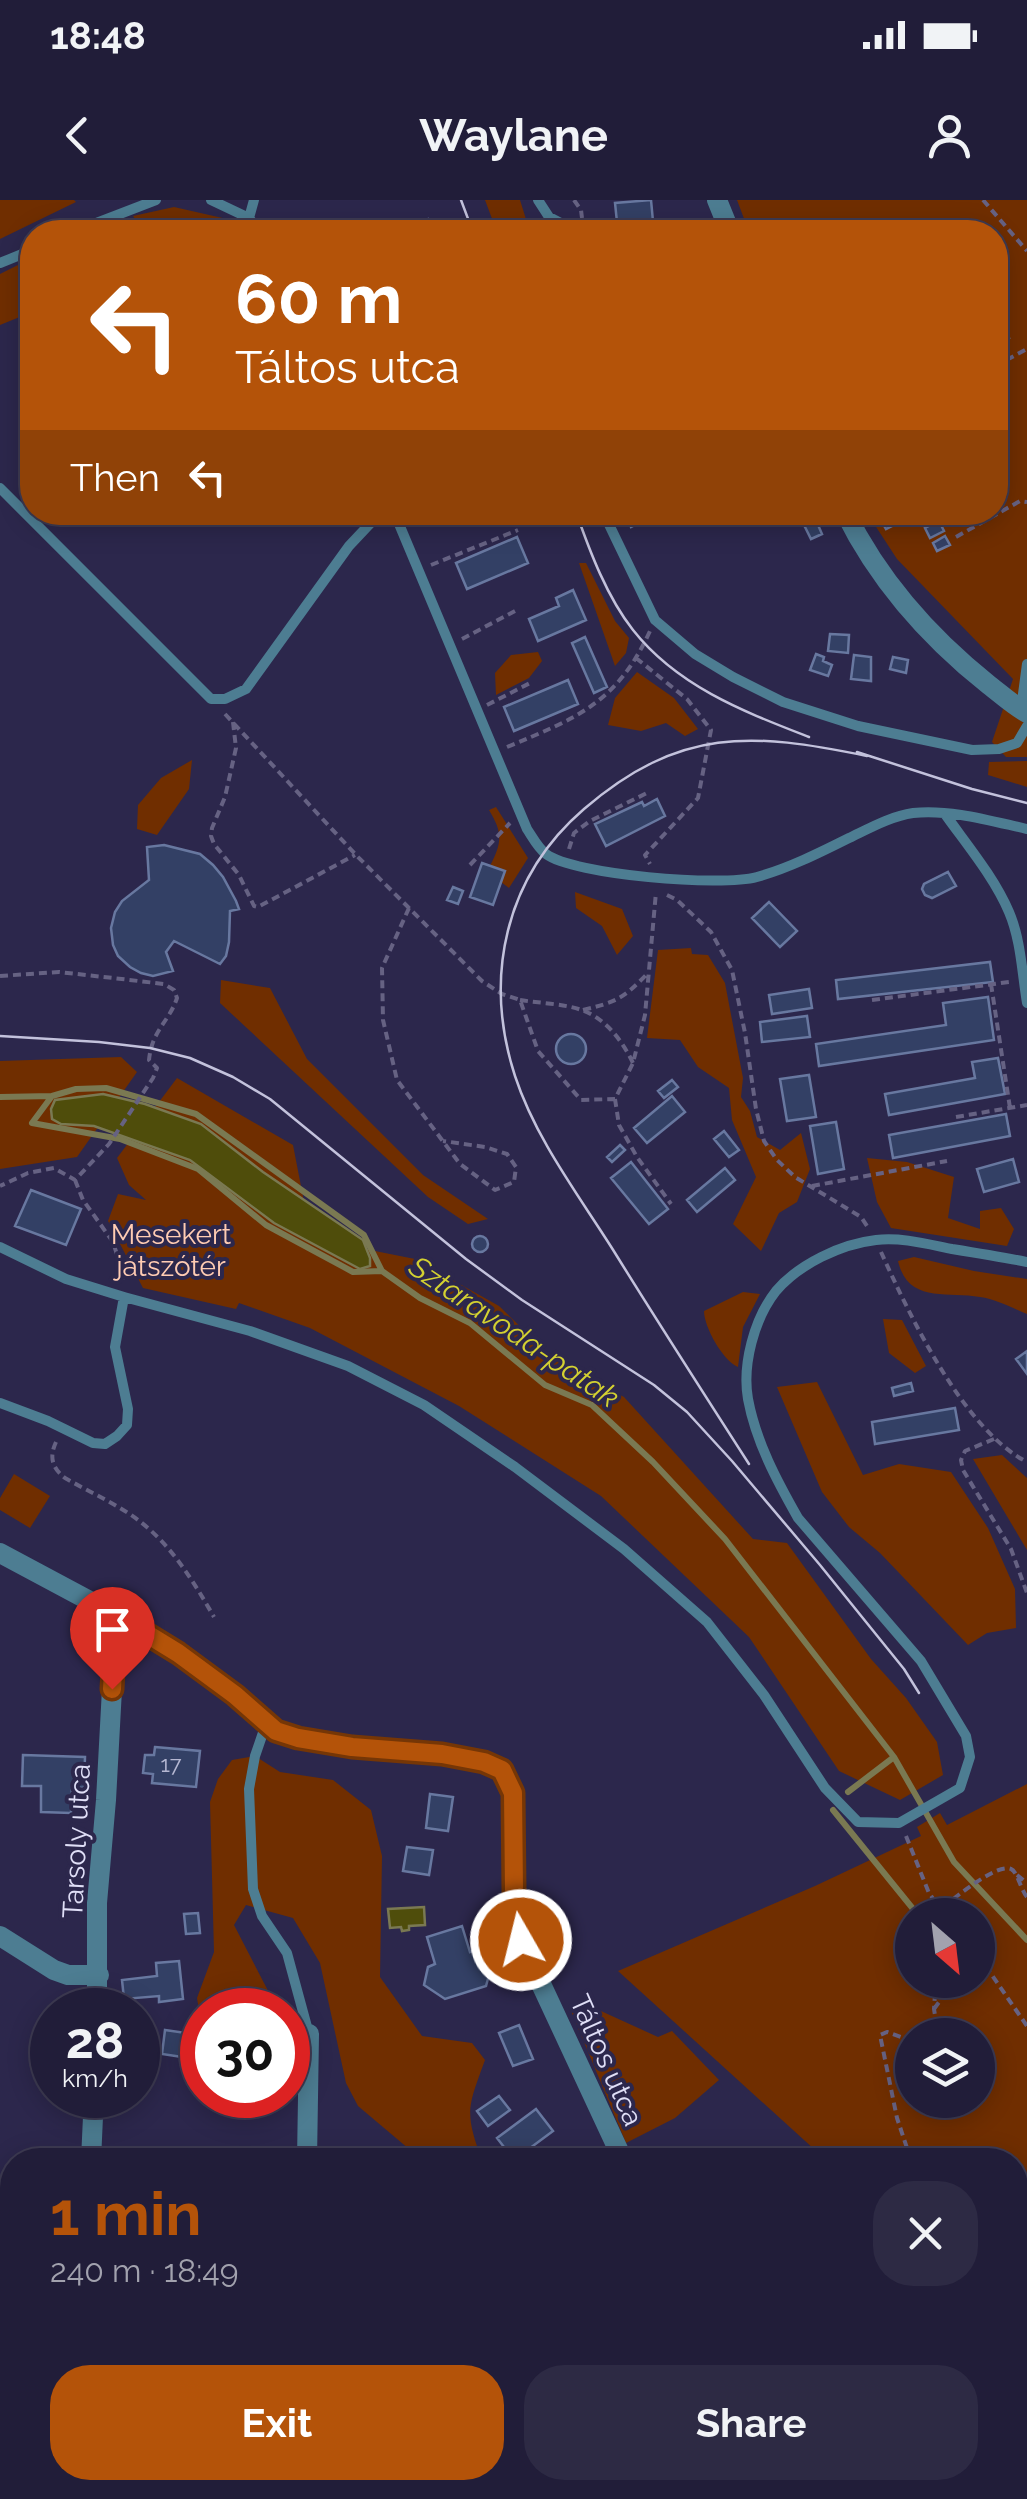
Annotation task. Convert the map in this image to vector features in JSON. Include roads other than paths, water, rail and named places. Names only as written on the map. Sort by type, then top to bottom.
[{"type":"street","points":[[853,525],[882,575],[926,628],[1025,717]]},
{"type":"street","name":"Táltos utca","points":[[0,1553],[178,1653],[276,1731],[352,1747],[442,1754],[484,1762],[502,1770],[513,1793],[514,1891],[521,1940],[616,2148]]},
{"type":"street","name":"Tarsoly utca","points":[[99,1988],[97,1903],[116,1615]]},
{"type":"street","points":[[0,1936],[54,1970],[68,1975],[99,1976]]},
{"type":"street","points":[[92,2148],[93,2118]]},
{"type":"street","points":[[307,2148],[308,2118]]},
{"type":"lane","points":[[104,220],[156,200]]},
{"type":"lane","points":[[211,200],[249,218],[254,200]]},
{"type":"lane","points":[[538,200],[555,220]]},
{"type":"lane","points":[[0,488],[20,508]]},
{"type":"lane","points":[[37,525],[212,699],[225,699],[246,688],[349,546],[369,525]]},
{"type":"lane","points":[[399,525],[527,830],[542,852],[603,872],[718,882],[755,878],[912,813],[969,816],[1027,829]]},
{"type":"lane","points":[[609,525],[655,620],[695,654],[783,702],[858,726],[972,750],[999,750],[1017,743],[1025,717],[1027,664]]},
{"type":"lane","points":[[946,814],[1010,913],[1018,939],[1027,1003]]},
{"type":"lane","points":[[0,1248],[66,1279],[250,1331],[348,1366],[424,1405],[624,1549],[708,1622],[764,1695],[825,1788],[858,1822],[900,1823],[960,1788],[970,1758],[966,1736],[921,1660],[798,1518],[770,1466],[754,1424],[747,1394],[749,1354],[762,1315],[776,1291],[797,1272],[836,1250],[876,1240],[908,1240],[1027,1262]]},
{"type":"lane","points":[[0,1403],[94,1443],[105,1444],[117,1436],[127,1425],[128,1409],[115,1347],[124,1297]]},
{"type":"lane","points":[[266,1723],[250,1789],[254,1889],[262,1916],[286,1954],[296,1988]]},
{"type":"waterway","points":[[52,1096],[76,1089],[106,1088],[196,1114],[364,1235],[382,1271]]},
{"type":"waterway","name":"Sztaravoda-patak","points":[[0,1097],[52,1096],[32,1123],[120,1139],[198,1169],[266,1225],[353,1272],[382,1271],[420,1298],[470,1323],[545,1385],[592,1405],[653,1462],[725,1539],[894,1757],[954,1862],[1027,1940]]},
{"type":"waterway","points":[[848,1792],[894,1757]]},
{"type":"waterway","points":[[833,1810],[904,1898]]},
{"type":"tram line","points":[[461,200],[468,220]]},
{"type":"tram line","points":[[581,525],[615,603],[651,650],[714,696],[809,737]]},
{"type":"tram line","points":[[749,1464],[535,1123],[515,1076],[506,1039],[502,966],[519,897],[535,865],[584,809],[652,763],[685,750],[752,741],[867,756]]},
{"type":"tram line","points":[[857,752],[1027,803]]},
{"type":"tram line","points":[[0,1036],[150,1048],[190,1058],[270,1099],[466,1259],[654,1385],[687,1412],[820,1565],[919,1693]]},
{"type":"park label","name":"Mesekert játszótér","points":[[171,1250]]}]
